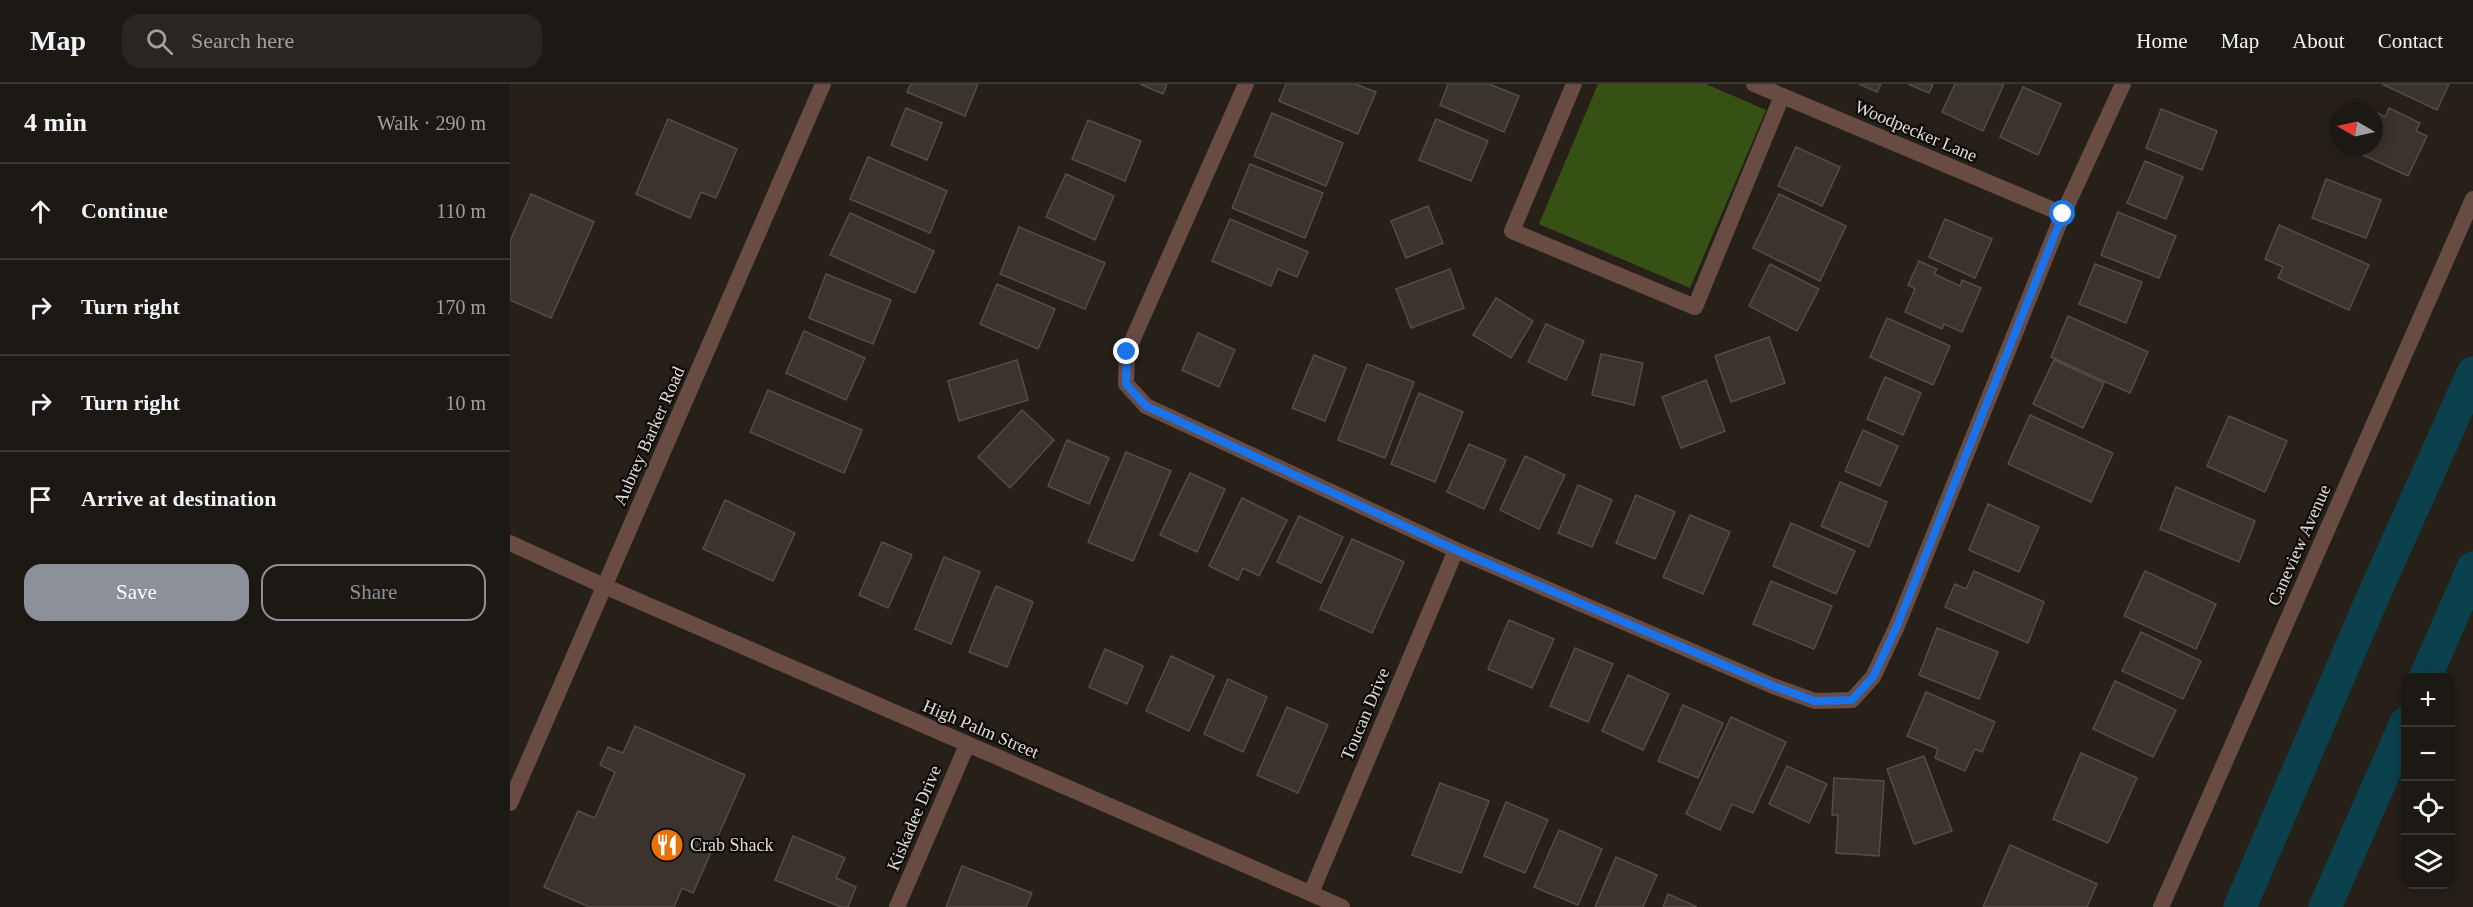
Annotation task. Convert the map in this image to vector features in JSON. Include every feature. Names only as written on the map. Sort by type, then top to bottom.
[{"type":"street","name":"Aubrey Barker Road","points":[[510,803],[823,84]]},
{"type":"street","points":[[1246,84],[1127,352],[1126,384],[1146,406],[1456,550],[1773,686],[1815,701],[1852,700],[1873,677],[1897,626],[2063,214],[2123,84]]},
{"type":"street","points":[[1574,84],[1512,231],[1695,307],[1782,96]]},
{"type":"street","name":"Woodpecker Lane","points":[[1754,84],[2063,214]]},
{"type":"street","name":"Caneview Avenue","points":[[2161,907],[2473,199]]},
{"type":"street","name":"High Palm Street","points":[[510,543],[967,745],[1342,907]]},
{"type":"street","name":"Toucan Drive","points":[[1311,893],[1456,550]]},
{"type":"street","name":"Kiskadee Drive","points":[[897,907],[967,745]]},
{"type":"green space","points":[[1598,84],[1706,84],[1766,110],[1690,288],[1539,224]]},
{"type":"building","points":[[911,84],[978,84],[965,116],[907,92]]},
{"type":"building","points":[[1140,84],[1167,84],[1163,94]]},
{"type":"building","points":[[1286,84],[1355,84],[1376,92],[1358,134],[1279,101]]},
{"type":"building","points":[[1448,84],[1489,84],[1519,96],[1504,132],[1440,105]]},
{"type":"building","points":[[1859,84],[1881,84],[1877,92]]},
{"type":"building","points":[[1908,84],[1933,84],[1929,93]]},
{"type":"building","points":[[1955,84],[2004,84],[1983,131],[1942,112]]},
{"type":"building","points":[[2382,84],[2449,84],[2437,110]]},
{"type":"building","points":[[2023,87],[2061,104],[2038,155],[2000,137]]},
{"type":"building","points":[[906,108],[942,123],[927,160],[891,145]]},
{"type":"building","points":[[2389,108],[2420,123],[2416,131],[2427,136],[2408,176],[2365,156],[2383,156],[2383,116],[2385,117]]},
{"type":"building","points":[[2161,109],[2217,131],[2202,170],[2146,148]]},
{"type":"building","points":[[1272,113],[1343,143],[1326,186],[1254,156]]},
{"type":"building","points":[[668,119],[737,149],[716,198],[701,192],[690,218],[636,194]]},
{"type":"building","points":[[1436,119],[1488,141],[1471,181],[1419,160]]},
{"type":"building","points":[[1088,120],[1141,141],[1125,181],[1072,159]]},
{"type":"building","points":[[1796,147],[1840,167],[1822,206],[1778,186]]},
{"type":"building","points":[[868,157],[947,191],[930,233],[850,199]]},
{"type":"building","points":[[2145,161],[2183,177],[2166,219],[2127,203]]},
{"type":"building","points":[[1250,164],[1323,193],[1305,238],[1232,208]]},
{"type":"building","points":[[1066,174],[1114,196],[1095,240],[1046,217]]},
{"type":"building","points":[[2326,179],[2381,200],[2366,238],[2312,218]]},
{"type":"building","points":[[531,194],[594,222],[551,318],[510,300],[510,241]]},
{"type":"building","points":[[1779,194],[1846,226],[1820,281],[1753,248]]},
{"type":"building","points":[[1428,206],[1443,243],[1406,258],[1391,221]]},
{"type":"building","points":[[2118,212],[2176,236],[2159,278],[2101,255]]},
{"type":"building","points":[[850,213],[934,251],[915,293],[830,255]]},
{"type":"building","points":[[1230,219],[1308,252],[1297,277],[1278,269],[1271,286],[1212,261]]},
{"type":"building","points":[[1945,219],[1992,239],[1975,278],[1929,257]]},
{"type":"building","points":[[2279,225],[2369,265],[2349,310],[2278,278],[2283,267],[2265,259]]},
{"type":"building","points":[[1019,227],[1105,263],[1085,309],[1000,274]]},
{"type":"building","points":[[1919,261],[1937,269],[1934,274],[1960,286],[1962,280],[1981,288],[1962,332],[1944,324],[1942,329],[1905,312],[1915,289],[1908,285]]},
{"type":"building","points":[[1770,264],[1819,289],[1797,331],[1749,306]]},
{"type":"building","points":[[2095,264],[2142,282],[2126,323],[2079,304]]},
{"type":"building","points":[[1450,269],[1464,308],[1411,328],[1396,289]]},
{"type":"building","points":[[826,274],[891,300],[873,344],[809,318]]},
{"type":"building","points":[[997,284],[1055,309],[1038,349],[980,324]]},
{"type":"building","points":[[1496,298],[1533,321],[1511,358],[1473,335]]},
{"type":"building","points":[[2068,316],[2148,352],[2130,393],[2051,357]]},
{"type":"building","points":[[1887,318],[1950,346],[1933,385],[1870,357]]},
{"type":"building","points":[[1546,324],[1584,341],[1566,380],[1528,362]]},
{"type":"building","points":[[804,331],[865,358],[846,400],[786,373]]},
{"type":"building","points":[[1198,333],[1235,350],[1219,387],[1182,370]]},
{"type":"building","points":[[1769,337],[1785,383],[1731,402],[1715,356]]},
{"type":"building","points":[[1601,354],[1643,363],[1634,405],[1592,395]]},
{"type":"building","points":[[1314,355],[1346,368],[1325,421],[1292,408]]},
{"type":"building","points":[[1017,360],[1028,400],[959,421],[948,381]]},
{"type":"building","points":[[2054,360],[2104,383],[2083,428],[2033,404]]},
{"type":"building","points":[[1367,364],[1414,382],[1385,458],[1338,440]]},
{"type":"building","points":[[1885,377],[1921,393],[1903,435],[1867,419]]},
{"type":"building","points":[[1706,380],[1725,431],[1681,448],[1662,397]]},
{"type":"building","points":[[768,390],[862,430],[844,473],[750,432]]},
{"type":"building","points":[[1419,393],[1463,412],[1435,482],[1391,464]]},
{"type":"building","points":[[1022,410],[1054,440],[1010,488],[978,457]]},
{"type":"building","points":[[2030,415],[2113,453],[2091,502],[2008,464]]},
{"type":"building","points":[[2229,416],[2287,441],[2265,492],[2207,466]]},
{"type":"building","points":[[1863,430],[1898,446],[1880,486],[1845,471]]},
{"type":"building","points":[[1067,440],[1109,458],[1089,504],[1048,486]]},
{"type":"building","points":[[1469,444],[1506,460],[1484,509],[1447,492]]},
{"type":"building","points":[[1126,452],[1171,471],[1133,561],[1088,542]]},
{"type":"building","points":[[1525,456],[1565,475],[1539,529],[1500,510]]},
{"type":"building","points":[[1190,473],[1225,489],[1197,552],[1160,535]]},
{"type":"building","points":[[1840,482],[1887,502],[1869,547],[1821,526]]},
{"type":"building","points":[[1578,485],[1612,500],[1592,547],[1558,533]]},
{"type":"building","points":[[2176,487],[2255,521],[2239,562],[2160,529]]},
{"type":"building","points":[[1636,495],[1675,512],[1655,559],[1616,543]]},
{"type":"building","points":[[1242,498],[1287,520],[1259,576],[1243,568],[1238,580],[1209,566]]},
{"type":"building","points":[[725,500],[795,533],[773,581],[703,549]]},
{"type":"building","points":[[1988,504],[2039,527],[2019,572],[1969,550]]},
{"type":"building","points":[[1690,515],[1730,532],[1703,594],[1663,577]]},
{"type":"building","points":[[1299,516],[1343,537],[1321,583],[1277,562]]},
{"type":"building","points":[[1791,523],[1855,551],[1836,594],[1773,566]]},
{"type":"building","points":[[1352,539],[1404,562],[1372,633],[1320,609]]},
{"type":"building","points":[[882,542],[912,555],[888,608],[859,595]]},
{"type":"building","points":[[944,557],[980,572],[951,644],[915,629]]},
{"type":"building","points":[[1974,571],[2044,602],[2028,643],[1945,607],[1955,584],[1966,589]]},
{"type":"building","points":[[2145,571],[2216,604],[2196,649],[2124,616]]},
{"type":"building","points":[[1771,581],[1832,606],[1814,649],[1753,624]]},
{"type":"building","points":[[996,586],[1033,602],[1007,667],[969,652]]},
{"type":"building","points":[[1509,620],[1554,639],[1532,688],[1488,669]]},
{"type":"building","points":[[1937,628],[1998,652],[1979,699],[1919,675]]},
{"type":"building","points":[[2141,632],[2201,661],[2183,699],[2122,671]]},
{"type":"building","points":[[1575,648],[1613,664],[1588,722],[1550,706]]},
{"type":"building","points":[[1105,649],[1143,666],[1127,704],[1089,687]]},
{"type":"building","points":[[1171,656],[1214,676],[1189,731],[1146,711]]},
{"type":"building","points":[[1628,675],[1669,694],[1643,750],[1602,731]]},
{"type":"building","points":[[1228,679],[1267,697],[1243,752],[1204,734]]},
{"type":"building","points":[[2115,681],[2176,710],[2153,757],[2093,729]]},
{"type":"building","points":[[1926,692],[1995,722],[1982,752],[1975,749],[1965,771],[1935,758],[1938,749],[1907,736]]},
{"type":"building","points":[[1683,705],[1723,723],[1698,778],[1658,761]]},
{"type":"building","points":[[1287,707],[1328,725],[1298,793],[1257,775]]},
{"type":"building","points":[[1731,717],[1786,742],[1753,813],[1732,804],[1720,830],[1686,814]]},
{"type":"building","points":[[635,726],[745,775],[693,893],[682,888],[674,907],[589,907],[544,887],[578,811],[595,818],[615,772],[600,765],[608,747],[623,753]]},
{"type":"building","points":[[2081,753],[2137,778],[2108,843],[2053,819]]},
{"type":"building","points":[[1924,756],[1952,831],[1914,844],[1887,769]]},
{"type":"building","points":[[1787,766],[1827,784],[1809,823],[1769,804]]},
{"type":"building","points":[[1834,778],[1884,781],[1879,856],[1836,853],[1838,815],[1832,815]]},
{"type":"building","points":[[1440,783],[1489,801],[1461,873],[1412,855]]},
{"type":"building","points":[[1506,802],[1548,820],[1525,873],[1484,856]]},
{"type":"building","points":[[1559,830],[1602,849],[1578,905],[1534,887]]},
{"type":"building","points":[[793,836],[845,858],[836,878],[856,887],[848,907],[841,907],[775,880]]},
{"type":"building","points":[[2010,845],[2097,884],[2087,907],[1983,907]]},
{"type":"building","points":[[1616,857],[1657,875],[1643,907],[1595,907]]},
{"type":"building","points":[[962,866],[1032,893],[1026,907],[946,907]]},
{"type":"building","points":[[1668,894],[1697,907],[1663,907]]},
{"type":"waterway","points":[[2240,907],[2368,608],[2473,373]]},
{"type":"waterway","points":[[2427,673],[2473,568]]},
{"type":"waterway","points":[[2325,907],[2404,727]]},
{"type":"place","name":"Crab Shack","points":[[667,845]]},
{"type":"route","points":[[1127,352],[1126,384],[1146,406],[1456,550],[1773,686],[1815,701],[1852,700],[1873,677],[1897,626],[2063,214]]}]
